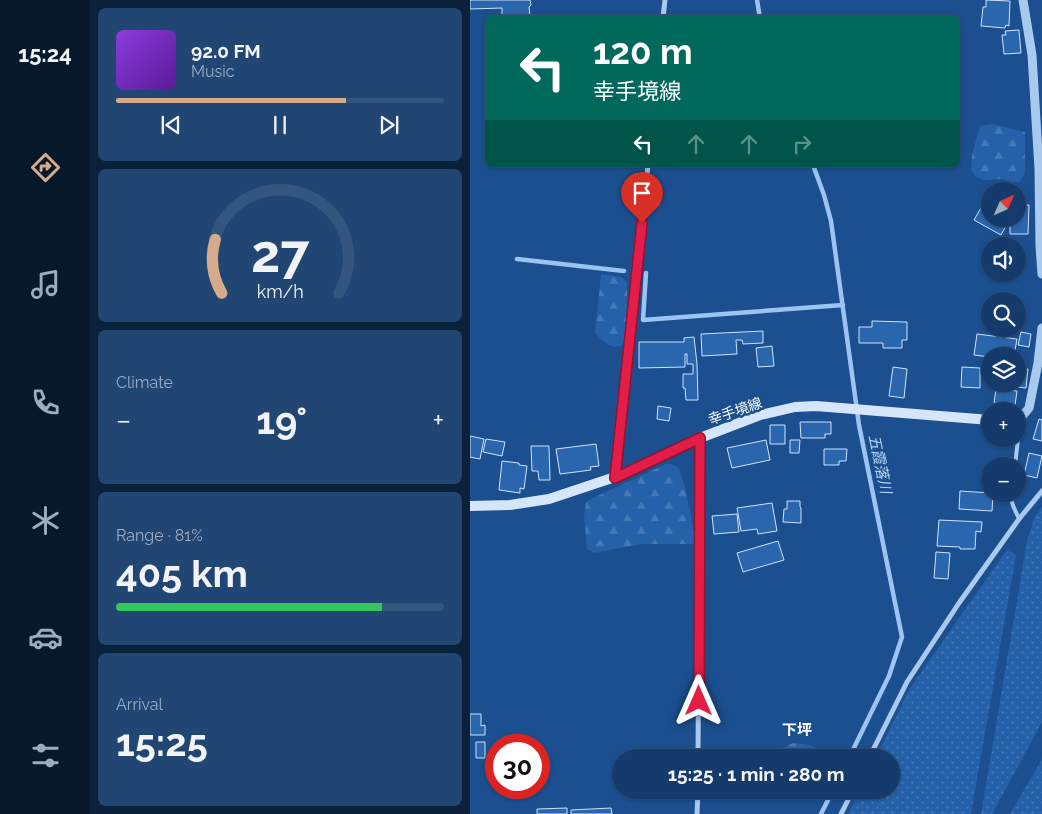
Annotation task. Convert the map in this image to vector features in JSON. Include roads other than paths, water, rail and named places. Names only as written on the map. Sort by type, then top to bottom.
[{"type":"main road","name":"幸手境線","points":[[470,506],[510,506],[549,498],[615,478],[700,438],[760,415],[795,407],[816,406],[981,419]]},
{"type":"street","points":[[663,15],[664,0]]},
{"type":"street","points":[[1023,0],[1032,55],[1040,169],[1042,274]]},
{"type":"street","points":[[615,478],[648,167]]},
{"type":"street","points":[[1026,411],[1029,408],[1038,363],[1042,328]]},
{"type":"street","points":[[698,749],[700,438]]},
{"type":"street","points":[[874,749],[907,682],[959,603],[1019,519],[1042,491]]},
{"type":"street","points":[[697,814],[698,799]]},
{"type":"street","points":[[841,814],[848,799]]},
{"type":"lane","points":[[1011,502],[1019,519]]},
{"type":"waterway","name":"五霞落川","points":[[757,0],[760,15]]},
{"type":"waterway","name":"五霞落川","points":[[814,167],[831,221],[859,425],[902,637],[889,676],[853,749]]},
{"type":"waterway","points":[[517,259],[624,271]]},
{"type":"waterway","points":[[646,273],[643,320],[843,305]]},
{"type":"waterway","name":"五霞落川","points":[[821,814],[828,799]]},
{"type":"district","name":"下坪","points":[[797,730]]}]
